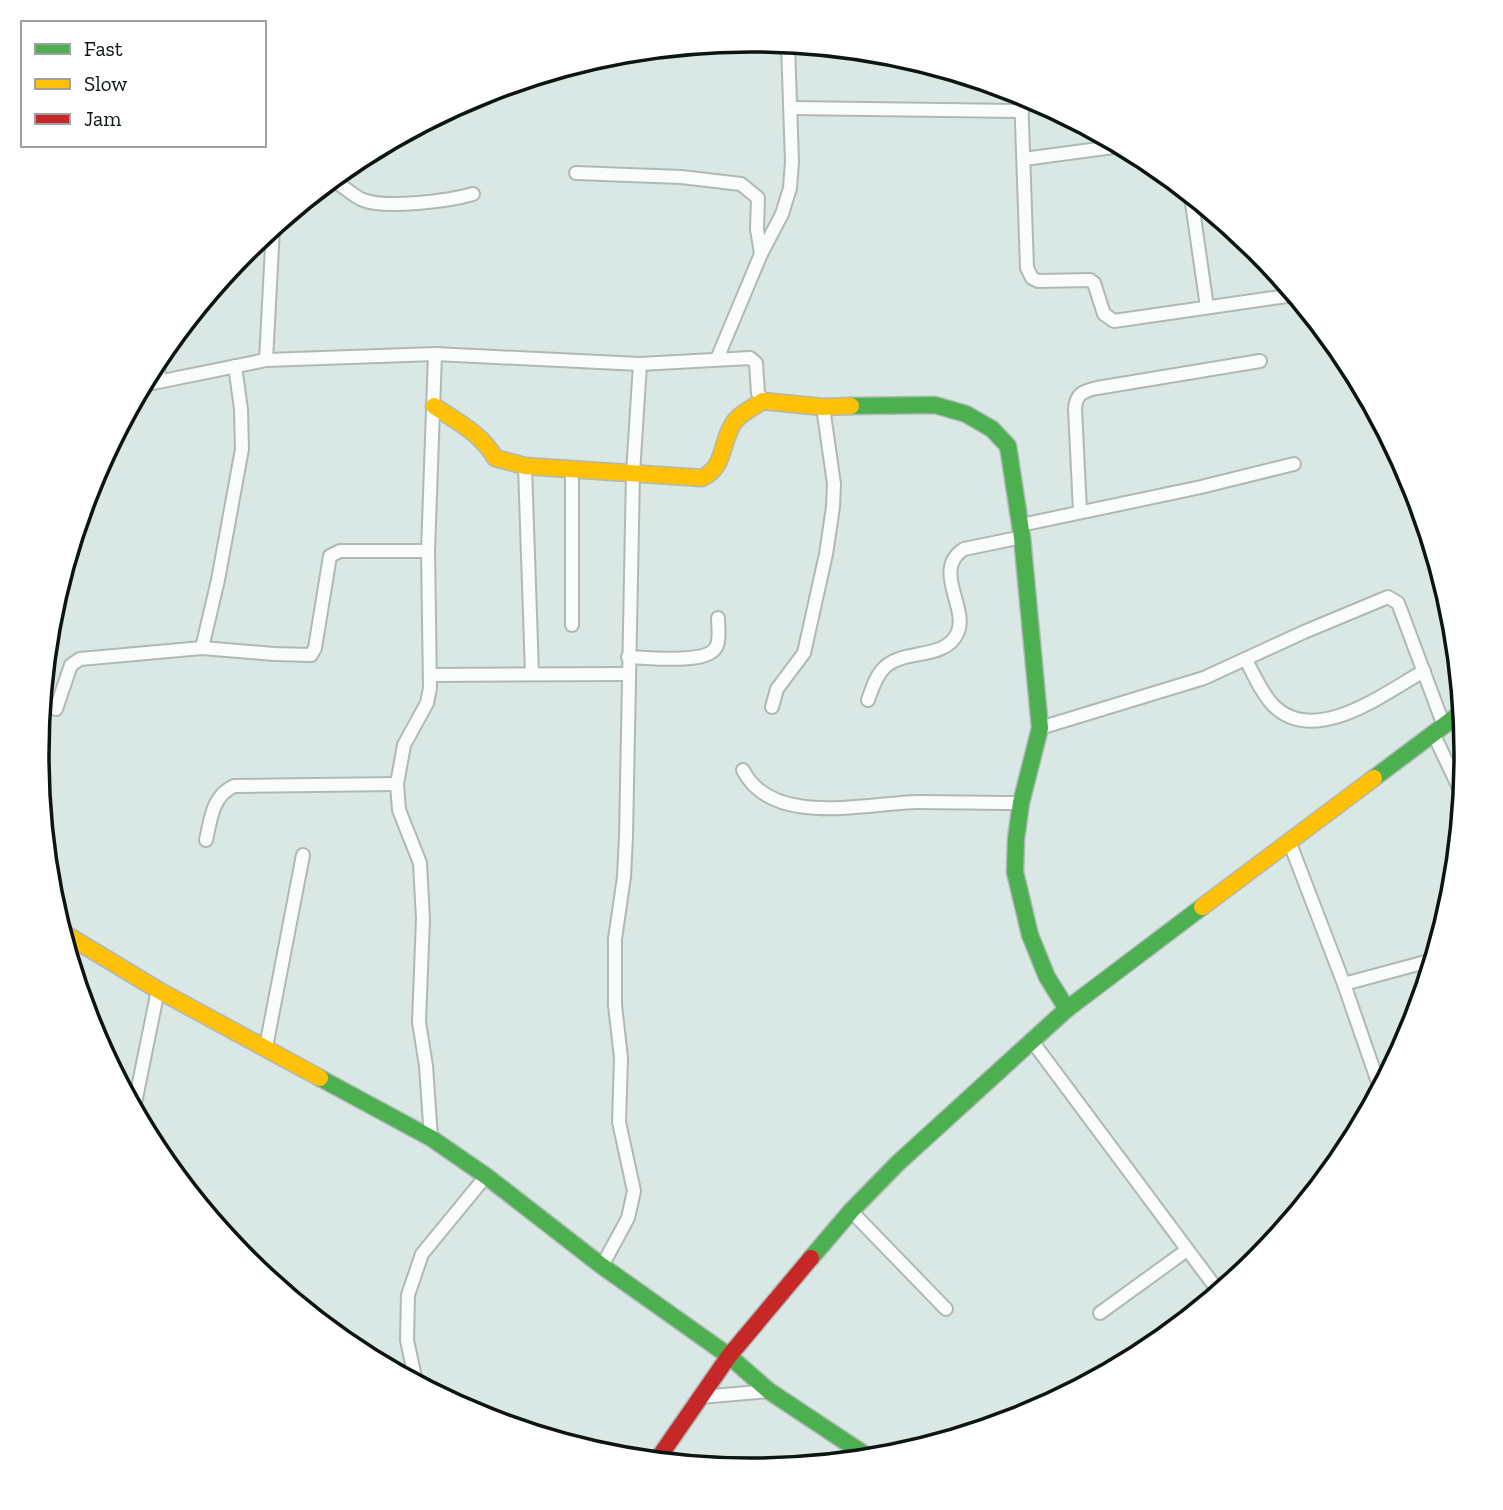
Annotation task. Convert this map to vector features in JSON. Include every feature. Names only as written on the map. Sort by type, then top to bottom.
[{"type":"street","points":[[717,359],[761,254],[782,214],[790,188],[792,162],[788,54]]},
{"type":"street","points":[[1022,107],[1027,268],[1032,278],[1038,281],[1090,280],[1094,283],[1104,314],[1114,321],[1281,293]]},
{"type":"street","points":[[791,108],[1022,111]]},
{"type":"street","points":[[1024,159],[1105,148]]},
{"type":"street","points":[[576,173],[681,177],[741,184],[758,198],[757,229],[761,254]]},
{"type":"street","points":[[343,184],[354,195],[368,202],[444,201],[473,194]]},
{"type":"street","points":[[1193,209],[1206,307]]},
{"type":"street","points":[[267,360],[272,242]]},
{"type":"street","points":[[431,1138],[426,1066],[419,1022],[423,919],[420,863],[399,810],[397,784],[404,746],[427,703],[430,675],[428,551],[435,354]]},
{"type":"street","points":[[159,381],[267,360],[435,354],[640,364],[750,358],[757,363],[758,393],[763,401]]},
{"type":"street","points":[[1080,511],[1074,409],[1079,395],[1085,390],[1260,361]]},
{"type":"street","points":[[602,1266],[628,1218],[634,1191],[620,1122],[621,1058],[616,1026],[615,939],[624,877],[626,836],[633,473],[640,364]]},
{"type":"street","points":[[202,648],[218,580],[242,449],[241,409],[235,366]]},
{"type":"street","points":[[433,406],[474,433],[489,447],[495,458],[525,466],[702,478],[710,476],[717,469],[735,421],[763,401],[823,407],[935,405],[966,414],[992,429],[1008,446],[1021,531],[1040,728],[1021,803],[1015,872],[1030,935],[1047,977],[1067,1009]]},
{"type":"street","points":[[772,707],[777,689],[804,653],[826,554],[834,484],[823,407]]},
{"type":"street","points":[[867,700],[884,668],[894,661],[940,649],[956,637],[960,624],[950,567],[956,554],[964,549],[1080,511],[1201,487],[1294,464]]},
{"type":"street","points":[[525,466],[532,674]]},
{"type":"street","points":[[572,469],[572,625]]},
{"type":"street","points":[[56,709],[71,665],[76,660],[202,648],[311,655],[315,648],[330,556],[340,551],[428,551]]},
{"type":"street","points":[[1040,728],[1204,678],[1388,597],[1398,603],[1424,671],[1439,730],[1453,770]]},
{"type":"street","points":[[628,657],[685,659],[710,654],[718,645],[718,618]]},
{"type":"street","points":[[1246,660],[1273,705],[1299,720],[1343,716],[1424,671]]},
{"type":"street","points":[[430,675],[628,674]]},
{"type":"street","points":[[663,1451],[729,1356],[851,1211],[898,1163],[1067,1009],[1452,719]]},
{"type":"street","points":[[743,770],[759,792],[792,805],[836,808],[916,802],[1021,803]]},
{"type":"street","points":[[206,840],[217,798],[234,786],[397,784]]},
{"type":"street","points":[[1289,841],[1377,1074]]},
{"type":"street","points":[[266,1047],[303,855]]},
{"type":"street","points":[[74,939],[158,990],[431,1138],[486,1176],[602,1266],[729,1356],[769,1391],[856,1449]]},
{"type":"street","points":[[1344,984],[1422,963]]},
{"type":"street","points":[[137,1095],[158,990]]},
{"type":"street","points":[[1032,1041],[1213,1284]]},
{"type":"street","points":[[413,1370],[407,1340],[408,1295],[422,1254],[486,1176]]},
{"type":"street","points":[[851,1211],[946,1309]]},
{"type":"street","points":[[1100,1313],[1187,1250]]},
{"type":"street","points":[[700,1397],[769,1391]]},
{"type":"traffic: fast","points":[[851,406],[935,405],[966,414],[992,429],[1008,446],[1022,537],[1040,728],[1021,803],[1015,872],[1030,935],[1047,977],[1067,1009]]},
{"type":"traffic: fast","points":[[1374,778],[1452,719]]},
{"type":"traffic: fast","points":[[811,1258],[851,1211],[898,1163],[1067,1009],[1202,907]]},
{"type":"traffic: fast","points":[[320,1078],[431,1138],[486,1176],[602,1266],[729,1356],[769,1391],[856,1449]]},
{"type":"traffic: slow","points":[[434,406],[476,435],[495,458],[525,466],[702,478],[716,467],[735,421],[763,401],[823,407],[851,406]]},
{"type":"traffic: slow","points":[[1202,907],[1374,778]]},
{"type":"traffic: slow","points":[[74,939],[158,990],[320,1078]]},
{"type":"traffic: jam","points":[[663,1451],[729,1356],[811,1258]]}]
